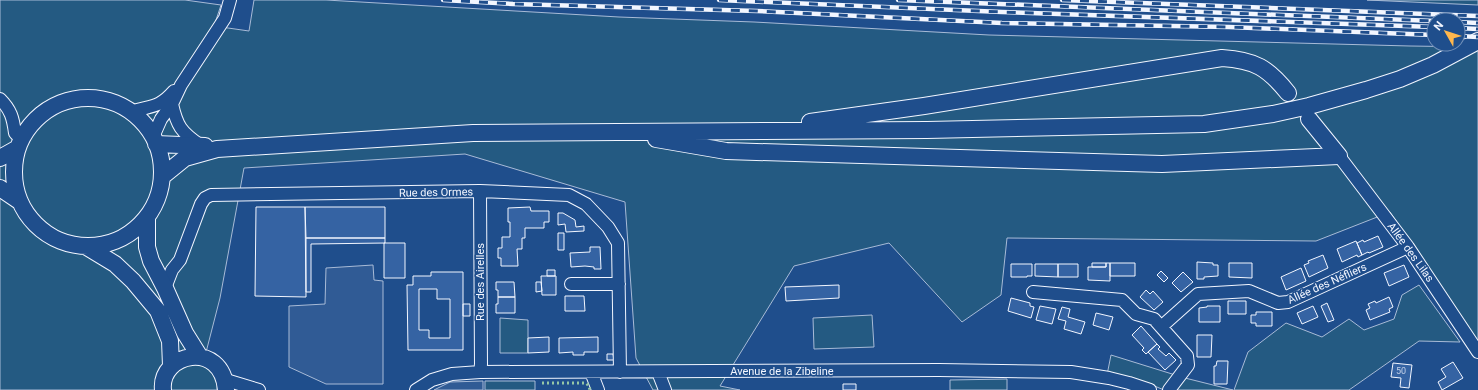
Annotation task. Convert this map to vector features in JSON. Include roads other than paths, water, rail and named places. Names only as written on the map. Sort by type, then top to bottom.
[{"type":"main road","points":[[164,175],[185,158],[216,149],[473,133],[927,130],[1204,124],[1273,114],[1335,100],[1400,79],[1475,42]]},
{"type":"main road","points":[[751,131],[924,106],[1222,58],[1239,59],[1252,62],[1273,76],[1288,93]]},
{"type":"main road","points":[[0,158],[18,143],[32,120],[49,107],[69,99],[90,97],[111,101],[130,112],[143,123],[162,154],[164,175],[159,197],[147,218],[129,233],[108,244],[87,247],[64,243],[45,233],[30,219],[19,201],[14,184],[13,166],[18,143]]},
{"type":"main road","points":[[1309,119],[1339,156]]},
{"type":"main road","points":[[609,132],[734,151],[1162,164],[1339,156]]},
{"type":"main road","points":[[155,141],[164,144],[181,146],[200,145],[216,149]]},
{"type":"main road","points":[[0,188],[19,201]]},
{"type":"main road","points":[[147,218],[147,247],[151,261],[185,333],[200,357]]},
{"type":"main road","points":[[87,247],[115,264],[133,281],[158,310],[170,341],[171,366]]},
{"type":"main road","points":[[163,390],[165,376],[171,366],[190,356],[209,360],[216,365],[222,372],[226,385]]},
{"type":"street","points":[[155,141],[161,120],[172,104],[181,85],[221,23],[230,3]]},
{"type":"street","points":[[130,112],[157,106],[166,101],[181,85]]},
{"type":"street","points":[[0,99],[9,110],[13,120],[18,143]]},
{"type":"street","points":[[172,104],[179,126],[186,136],[200,145]]},
{"type":"street","name":"Allée des Lilas","points":[[1339,156],[1408,247],[1478,352]]},
{"type":"street","name":"Rue des Ormes","points":[[165,288],[172,270],[180,260],[201,204],[211,195],[480,191],[569,195],[586,204],[608,227],[618,243],[620,372]]},
{"type":"street","name":"Rue des Airelles","points":[[480,191],[480,372]]},
{"type":"street","name":"Allée des Néfliers","points":[[1161,327],[1198,294],[1249,291],[1278,303],[1288,302],[1408,247]]},
{"type":"street","points":[[571,284],[619,284]]},
{"type":"street","points":[[1033,292],[1122,300],[1136,314],[1154,319],[1187,356],[1188,365],[1169,390]]},
{"type":"street","name":"Avenue de la Zibeline","points":[[416,390],[432,380],[452,374],[480,372],[939,370],[1071,372],[1109,378],[1150,390]]},
{"type":"street","points":[[591,372],[598,390]]},
{"type":"street","points":[[658,372],[664,388]]},
{"type":"street","points":[[226,385],[259,390]]},
{"type":"railway","points":[[443,0],[513,4],[757,11],[1002,23],[1229,27],[1426,35]]},
{"type":"railway","points":[[719,0],[1002,12],[1426,27]]},
{"type":"railway","points":[[898,0],[1426,21]]},
{"type":"railway","points":[[1062,0],[1478,16]]},
{"type":"railway","points":[[1466,22],[1478,23]]},
{"type":"railway","points":[[1466,28],[1478,29]]},
{"type":"railway","points":[[1466,36],[1478,37]]}]
